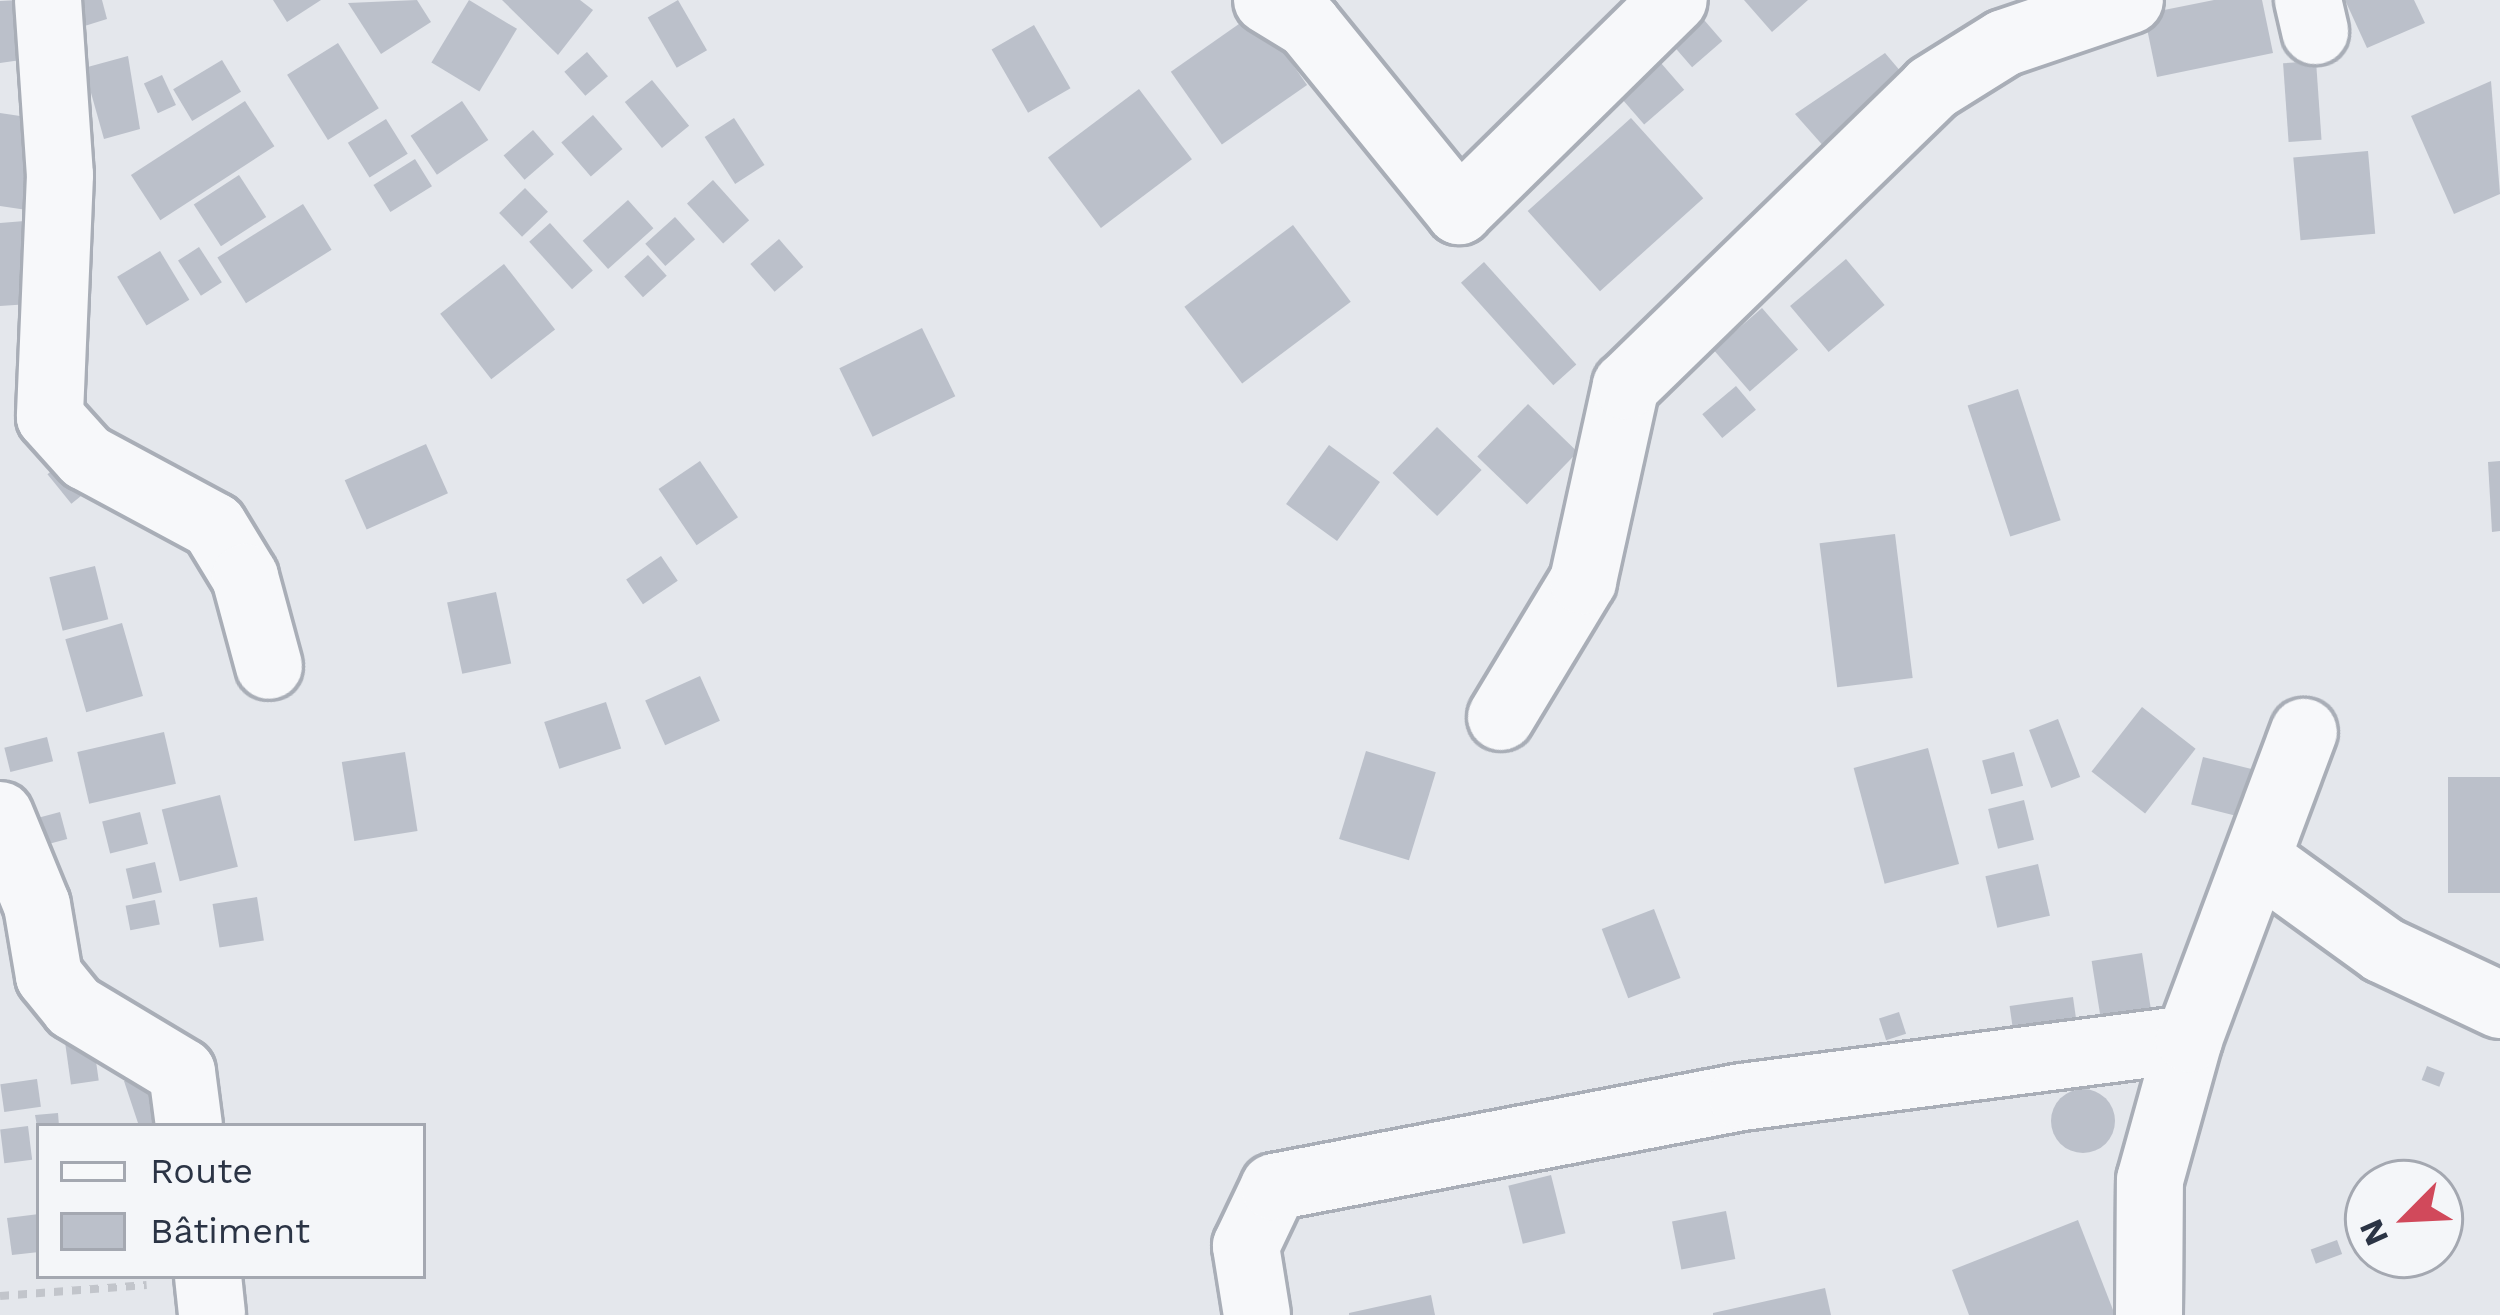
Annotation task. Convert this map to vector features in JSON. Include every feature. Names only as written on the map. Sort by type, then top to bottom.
[{"type":"street","points":[[48,0],[60,175],[25,431],[86,457],[214,526],[245,578],[268,666]]},
{"type":"street","points":[[1267,0],[1307,25],[1460,211],[1674,0]]},
{"type":"street","points":[[1501,717],[1583,581],[1626,386],[1932,88],[2004,43],[2130,0]]},
{"type":"street","points":[[2149,1315],[2150,1180],[2189,1039],[2263,863],[2304,732]]},
{"type":"street","points":[[0,815],[37,905],[49,976],[74,1007],[182,1072],[189,1123]]},
{"type":"street","points":[[2263,863],[2384,950],[2500,1005]]},
{"type":"street","points":[[1257,1315],[1246,1246],[1274,1186],[1742,1097],[2189,1039]]},
{"type":"path","points":[[0,1296],[209,1291]]},
{"type":"building","points":[[19,0],[28,59],[0,63],[0,1]]},
{"type":"building","points":[[66,0],[102,0],[107,19],[75,29]]},
{"type":"building","points":[[273,0],[321,0],[287,22]]},
{"type":"building","points":[[417,0],[431,22],[381,54],[348,3]]},
{"type":"building","points":[[469,0],[517,29],[479,91],[431,63]]},
{"type":"building","points":[[502,0],[580,0],[593,10],[558,55]]},
{"type":"building","points":[[678,0],[707,50],[677,68],[648,18]]},
{"type":"building","points":[[1744,0],[1808,0],[1772,32]]},
{"type":"building","points":[[2214,0],[2262,0],[2273,53],[2157,77],[2144,14]]},
{"type":"building","points":[[2345,0],[2414,0],[2425,23],[2367,48]]},
{"type":"building","points":[[1256,12],[1307,85],[1222,145],[1171,72]]},
{"type":"building","points":[[1698,13],[1722,41],[1692,67],[1668,39]]},
{"type":"building","points":[[1034,25],[1070,88],[1028,113],[992,50]]},
{"type":"building","points":[[338,43],[379,108],[328,140],[287,75]]},
{"type":"building","points":[[587,52],[608,76],[585,96],[564,72]]},
{"type":"building","points":[[1885,53],[1913,86],[1834,158],[1795,114]]},
{"type":"building","points":[[1654,55],[1684,90],[1644,124],[1614,90]]},
{"type":"building","points":[[128,56],[140,129],[104,139],[84,68]]},
{"type":"building","points":[[222,60],[241,92],[192,121],[173,89]]},
{"type":"building","points":[[2316,61],[2322,140],[2289,142],[2283,63]]},
{"type":"building","points":[[162,75],[176,105],[158,113],[144,83]]},
{"type":"building","points":[[652,80],[689,126],[662,148],[625,102]]},
{"type":"building","points":[[2491,81],[2500,194],[2454,214],[2411,116]]},
{"type":"building","points":[[1139,89],[1192,159],[1101,228],[1048,158]]},
{"type":"building","points":[[245,101],[274,146],[160,220],[131,175]]},
{"type":"building","points":[[462,101],[488,140],[437,175],[411,136]]},
{"type":"building","points":[[0,113],[40,119],[27,210],[0,206]]},
{"type":"building","points":[[593,115],[623,149],[591,177],[561,143]]},
{"type":"building","points":[[734,118],[764,165],[735,184],[705,137]]},
{"type":"building","points":[[1631,118],[1703,198],[1600,291],[1528,211]]},
{"type":"building","points":[[386,119],[408,154],[370,178],[348,143]]},
{"type":"building","points":[[533,130],[554,154],[525,180],[504,156]]},
{"type":"building","points":[[2368,151],[2375,234],[2301,240],[2293,158]]},
{"type":"building","points":[[415,159],[432,186],[390,212],[373,185]]},
{"type":"building","points":[[239,175],[266,217],[221,246],[194,204]]},
{"type":"building","points":[[713,180],[749,220],[723,244],[687,203]]},
{"type":"building","points":[[525,188],[548,212],[522,237],[499,213]]},
{"type":"building","points":[[628,200],[653,228],[608,269],[583,241]]},
{"type":"building","points":[[303,204],[332,250],[246,303],[217,258]]},
{"type":"building","points":[[675,217],[695,239],[665,266],[645,244]]},
{"type":"building","points":[[37,220],[44,303],[0,306],[0,223]]},
{"type":"building","points":[[550,223],[593,271],[572,289],[529,242]]},
{"type":"building","points":[[1293,225],[1351,302],[1242,384],[1184,307]]},
{"type":"building","points":[[779,239],[803,267],[775,292],[750,264]]},
{"type":"building","points":[[199,247],[222,282],[201,296],[178,261]]},
{"type":"building","points":[[160,251],[189,300],[146,326],[117,277]]},
{"type":"building","points":[[648,255],[667,276],[643,297],[624,276]]},
{"type":"building","points":[[1846,259],[1885,305],[1829,352],[1790,306]]},
{"type":"building","points":[[1484,262],[1576,365],[1553,385],[1461,283]]},
{"type":"building","points":[[504,264],[555,329],[491,379],[440,314]]},
{"type":"building","points":[[1762,308],[1798,350],[1750,391],[1714,350]]},
{"type":"building","points":[[922,328],[955,396],[873,437],[839,368]]},
{"type":"building","points":[[1736,386],[1756,410],[1722,438],[1702,414]]},
{"type":"building","points":[[2018,389],[2061,520],[2010,537],[1968,405]]},
{"type":"building","points":[[1528,404],[1578,452],[1527,504],[1477,457]]},
{"type":"building","points":[[1437,427],[1482,470],[1437,516],[1393,473]]},
{"type":"building","points":[[426,444],[448,493],[367,530],[345,480]]},
{"type":"building","points":[[1329,445],[1380,482],[1337,541],[1286,504]]},
{"type":"building","points":[[70,456],[94,486],[71,504],[47,474]]},
{"type":"building","points":[[700,461],[738,517],[697,545],[659,489]]},
{"type":"building","points":[[2500,461],[2500,531],[2492,532],[2488,462]]},
{"type":"building","points":[[1895,534],[1913,678],[1837,687],[1820,543]]},
{"type":"building","points":[[661,556],[678,581],[643,604],[626,579]]},
{"type":"building","points":[[95,566],[108,619],[63,631],[49,577]]},
{"type":"building","points":[[496,592],[511,663],[462,674],[447,602]]},
{"type":"building","points":[[122,623],[143,696],[86,712],[65,639]]},
{"type":"building","points":[[700,676],[720,721],[665,745],[645,700]]},
{"type":"building","points":[[606,702],[621,749],[559,769],[544,722]]},
{"type":"building","points":[[2142,707],[2196,749],[2145,813],[2092,772]]},
{"type":"building","points":[[2058,719],[2080,777],[2051,788],[2029,730]]},
{"type":"building","points":[[164,732],[176,784],[89,804],[77,752]]},
{"type":"building","points":[[47,737],[53,761],[10,772],[4,748]]},
{"type":"building","points":[[1928,748],[1959,864],[1885,884],[1854,768]]},
{"type":"building","points":[[1366,751],[1436,772],[1409,860],[1339,839]]},
{"type":"building","points":[[405,752],[418,831],[354,841],[342,762]]},
{"type":"building","points":[[2014,752],[2023,786],[1991,794],[1982,761]]},
{"type":"building","points":[[2203,757],[2252,769],[2240,817],[2191,805]]},
{"type":"building","points":[[2448,777],[2500,777],[2500,893],[2448,893]]},
{"type":"building","points":[[220,795],[238,867],[180,881],[162,810]]},
{"type":"building","points":[[2024,800],[2034,840],[1998,849],[1988,809]]},
{"type":"building","points":[[60,812],[67,839],[33,848],[26,821]]},
{"type":"building","points":[[140,812],[148,844],[110,853],[102,821]]},
{"type":"building","points":[[155,862],[162,892],[133,899],[126,869]]},
{"type":"building","points":[[2038,864],[2050,916],[1997,928],[1985,876]]},
{"type":"building","points":[[257,897],[264,940],[219,947],[213,904]]},
{"type":"building","points":[[155,900],[160,925],[130,930],[126,906]]},
{"type":"building","points":[[1654,909],[1681,978],[1628,998],[1602,929]]},
{"type":"building","points":[[2142,953],[2152,1016],[2102,1024],[2092,961]]},
{"type":"building","points":[[2073,997],[2077,1027],[2014,1036],[2010,1006]]},
{"type":"building","points":[[1899,1012],[1906,1034],[1886,1040],[1879,1018]]},
{"type":"building","points":[[93,1040],[99,1081],[71,1084],[65,1044]]},
{"type":"building","points":[[2427,1066],[2445,1073],[2439,1087],[2422,1080]]},
{"type":"building","points":[[158,1076],[165,1123],[138,1123],[124,1081]]},
{"type":"building","points":[[37,1079],[41,1107],[4,1112],[0,1084]]},
{"type":"building","points":[[2083,1089],[2105,1099],[2115,1121],[2105,1143],[2083,1153],[2061,1143],[2051,1121],[2061,1099]]},
{"type":"building","points":[[58,1113],[59,1123],[36,1123],[35,1115]]},
{"type":"building","points":[[28,1126],[32,1160],[4,1163],[0,1129]]},
{"type":"building","points":[[1551,1175],[1566,1233],[1523,1244],[1508,1186]]},
{"type":"building","points":[[1726,1211],[1735,1259],[1681,1270],[1672,1221]]},
{"type":"building","points":[[36,1214],[36,1252],[12,1255],[7,1218]]},
{"type":"building","points":[[2078,1220],[2115,1315],[1969,1315],[1952,1270]]},
{"type":"building","points":[[2337,1240],[2342,1254],[2316,1264],[2311,1250]]},
{"type":"building","points":[[1825,1288],[1831,1315],[1713,1315],[1713,1313]]},
{"type":"building","points":[[1431,1295],[1435,1315],[1349,1315],[1349,1313]]}]
